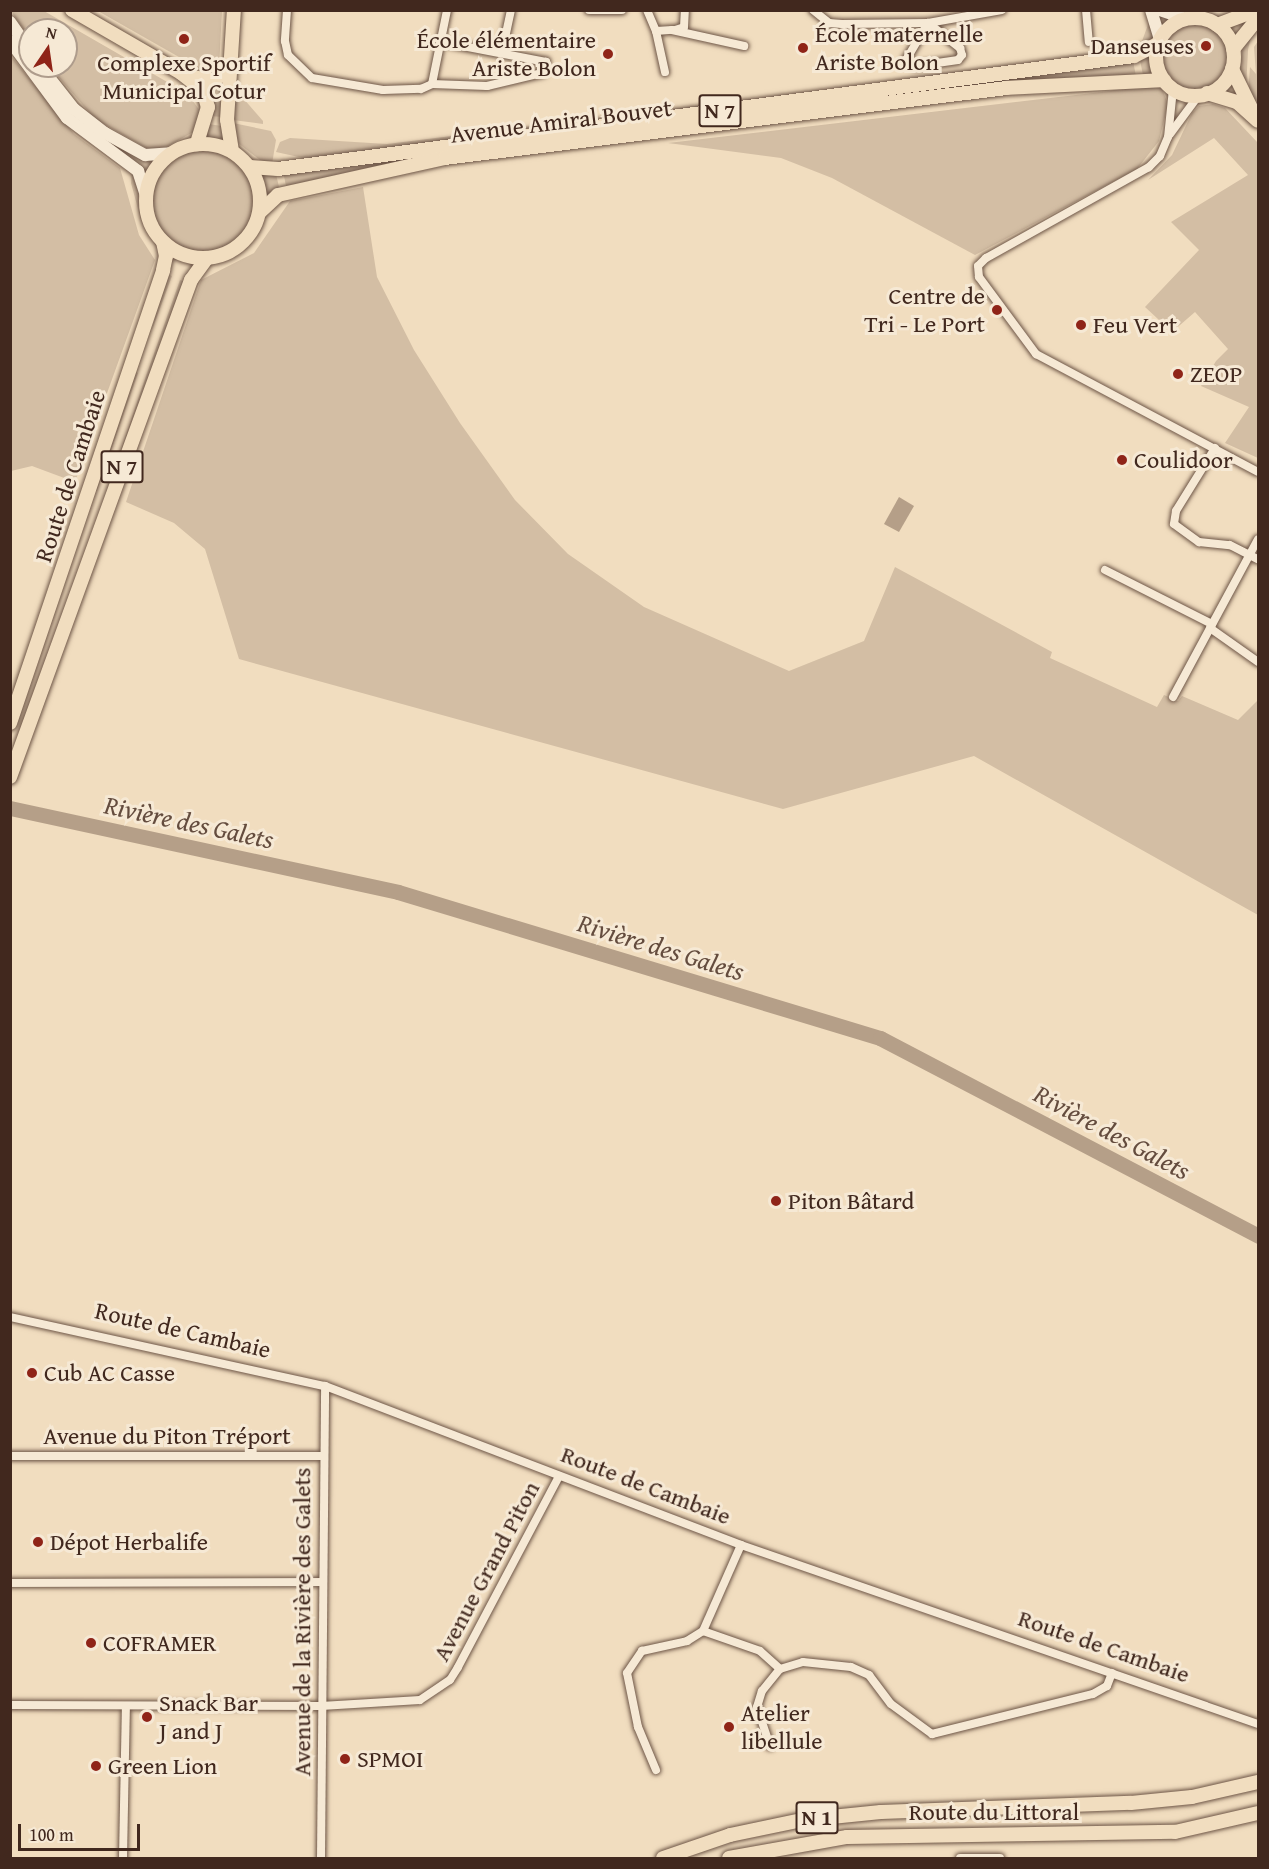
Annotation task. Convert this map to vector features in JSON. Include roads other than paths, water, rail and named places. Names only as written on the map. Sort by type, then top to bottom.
[{"type":"main road","points":[[72,10],[185,76],[206,96],[206,116],[197,144]]},
{"type":"main road","points":[[232,152],[226,120],[232,67],[234,10]]},
{"type":"main road","points":[[1151,10],[1159,42],[1156,61],[1168,85],[1237,102],[1258,120]]},
{"type":"main road","points":[[1160,10],[1186,19],[1217,25],[1257,10]]},
{"type":"main road","points":[[1258,18],[1233,49],[1232,69],[1258,120]]},
{"type":"main road","points":[[1159,42],[1176,23],[1186,19]]},
{"type":"main road","points":[[1217,25],[1233,49]]},
{"type":"main road","points":[[10,41],[67,118],[138,171],[146,195],[152,228],[163,242],[184,255],[206,258],[237,248],[248,237],[260,212],[261,193],[250,167],[232,152],[197,144],[171,153],[145,155],[105,133],[74,109],[49,78]]},
{"type":"main road","name":"Avenue Amiral Bouvet","points":[[250,167],[278,169],[1111,59],[1146,52],[1159,42]]},
{"type":"main road","points":[[185,76],[214,80],[232,67]]},
{"type":"main road","points":[[1203,94],[1221,86],[1232,69]]},
{"type":"main road","name":"Avenue Amiral Bouvet","points":[[260,212],[278,195],[445,158],[1006,88],[1168,85]]},
{"type":"main road","points":[[146,195],[159,165],[171,153]]},
{"type":"main road","name":"Route de Cambaie","points":[[10,723],[163,270],[163,242]]},
{"type":"main road","name":"Route de Cambaie","points":[[10,777],[191,280],[206,258]]},
{"type":"main road","name":"Route du Littoral","points":[[663,1858],[730,1835],[790,1822],[881,1812],[1164,1800],[1258,1782]]},
{"type":"main road","name":"Route du Littoral","points":[[729,1858],[847,1837],[1176,1832],[1258,1813]]},
{"type":"street","points":[[287,10],[285,41],[288,55],[312,78],[383,90],[421,89],[432,84],[487,86],[542,74],[546,62],[442,42]]},
{"type":"street","points":[[432,84],[447,10]]},
{"type":"street","points":[[502,52],[511,10]]},
{"type":"street","points":[[589,10],[622,10]]},
{"type":"street","points":[[646,10],[656,31],[665,72]]},
{"type":"street","points":[[656,31],[684,27],[685,10]]},
{"type":"street","points":[[813,10],[829,22],[928,23],[1002,10]]},
{"type":"street","points":[[1086,10],[1089,42]]},
{"type":"street","points":[[928,23],[960,48],[962,55],[957,60],[916,66],[906,60],[928,23]]},
{"type":"street","points":[[672,30],[744,46]]},
{"type":"street","points":[[1168,85],[1168,137]]},
{"type":"street","points":[[1203,94],[1168,137],[1160,156],[1137,175],[986,258],[978,266],[979,277],[1036,354],[1258,472]]},
{"type":"street","points":[[1215,448],[1176,511],[1174,524],[1199,542],[1230,545],[1258,559]]},
{"type":"street","points":[[1173,697],[1258,539]]},
{"type":"street","points":[[1105,570],[1211,626],[1258,662]]},
{"type":"street","name":"Route de Cambaie","points":[[10,1317],[325,1386],[741,1545],[1258,1724]]},
{"type":"street","name":"Avenue de la Rivière des Galets","points":[[321,1858],[322,1456],[325,1386]]},
{"type":"street","name":"Avenue du Piton Tréport","points":[[10,1456],[322,1456]]},
{"type":"street","name":"Avenue Grand Piton","points":[[10,1705],[321,1706],[420,1701],[450,1680],[559,1476]]},
{"type":"street","points":[[656,1770],[638,1727],[627,1673],[642,1651],[687,1641],[703,1631],[741,1545]]},
{"type":"street","points":[[10,1583],[323,1582]]},
{"type":"street","points":[[703,1631],[760,1651],[780,1669]]},
{"type":"street","points":[[770,1746],[757,1707],[762,1691],[780,1669],[802,1662],[851,1667],[869,1675],[891,1704],[932,1734],[1093,1694],[1107,1686],[1112,1673]]},
{"type":"street","points":[[123,1858],[126,1706]]},
{"type":"street","points":[[960,1858],[1000,1858]]},
{"type":"waterway","name":"Rivière des Galets","points":[[10,808],[398,892],[880,1038],[1258,1236]]},
{"type":"place","name":"Complexe Sportif Municipal Cotur","points":[[184,39]]},
{"type":"place","name":"Danseuses","points":[[1206,46]]},
{"type":"place","name":"École maternelle Ariste Bolon","points":[[803,48]]},
{"type":"place","name":"École élémentaire Ariste Bolon","points":[[608,54]]},
{"type":"place","name":"Centre de Tri - Le Port","points":[[997,310]]},
{"type":"place","name":"Feu Vert","points":[[1081,325]]},
{"type":"place","name":"ZEOP","points":[[1178,374]]},
{"type":"place","name":"Coulidoor","points":[[1122,460]]},
{"type":"place","name":"Piton Bâtard","points":[[776,1201]]},
{"type":"place","name":"Cub AC Casse","points":[[32,1373]]},
{"type":"place","name":"Dépot Herbalife","points":[[38,1542]]},
{"type":"place","name":"COFRAMER","points":[[91,1643]]},
{"type":"place","name":"Snack Bar J and J","points":[[147,1717]]},
{"type":"place","name":"Atelier libellule","points":[[729,1727]]},
{"type":"place","name":"SPMOI","points":[[345,1759]]},
{"type":"place","name":"Green Lion","points":[[96,1766]]}]
